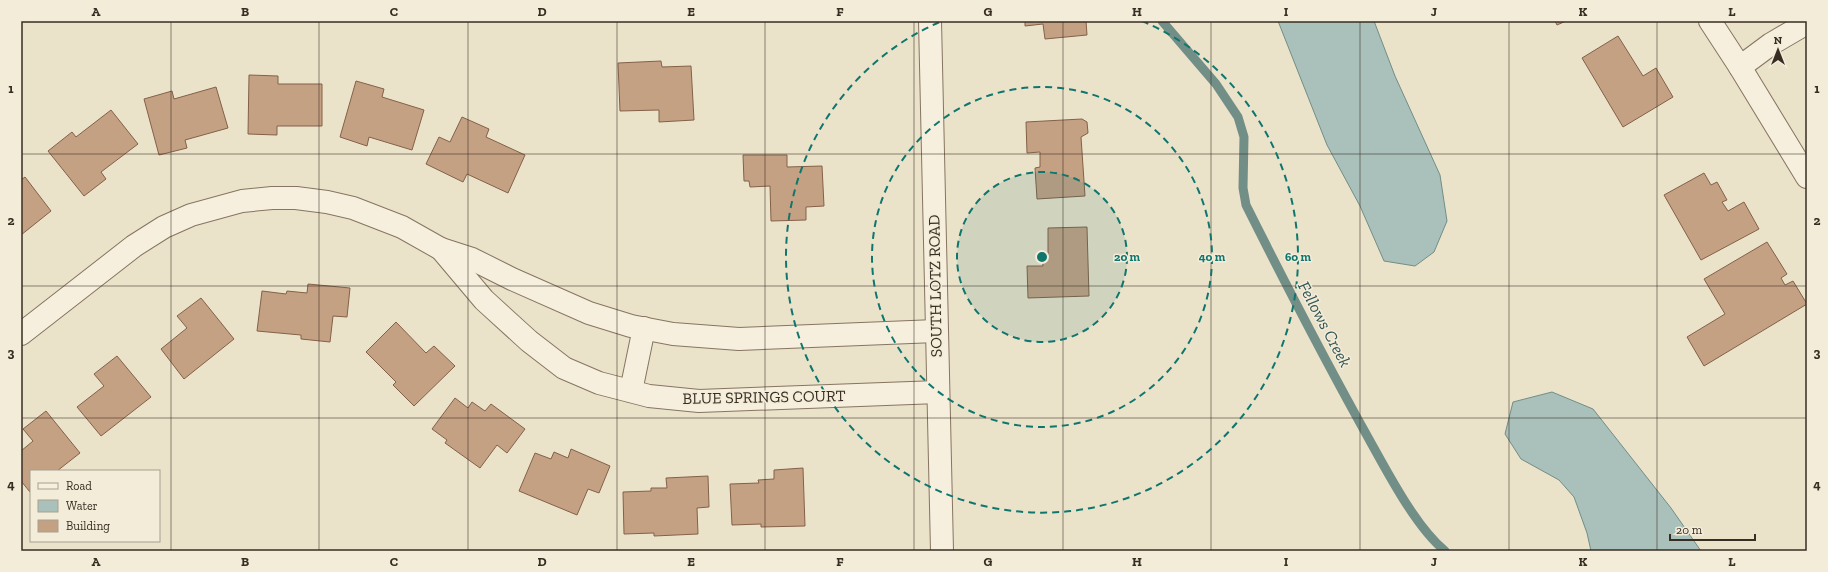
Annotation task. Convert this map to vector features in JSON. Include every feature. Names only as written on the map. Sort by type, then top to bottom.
[{"type":"street","name":"SOUTH LOTZ ROAD","points":[[930,21],[942,551]]},
{"type":"street","points":[[1710,21],[1807,177]]},
{"type":"street","points":[[1740,67],[1771,44],[1807,23]]},
{"type":"street","name":"BLUE SPRINGS COURT","points":[[21,334],[134,246],[164,227],[191,215],[242,201],[272,198],[296,198],[327,202],[353,208],[402,227],[441,249],[484,300],[529,341],[564,368],[599,383],[649,396],[699,401],[938,392]]},
{"type":"street","points":[[441,249],[472,259],[512,279],[589,313],[644,328],[673,334],[739,339],[936,331]]},
{"type":"street","points":[[631,391],[644,328]]},
{"type":"water","points":[[1278,21],[1374,21],[1395,76],[1440,175],[1447,221],[1434,252],[1415,266],[1384,261],[1360,206],[1327,145]]},
{"type":"water","points":[[1552,392],[1593,409],[1671,508],[1701,551],[1591,551],[1587,533],[1574,497],[1559,480],[1521,459],[1505,434],[1513,402]]},
{"type":"building","points":[[1025,21],[1086,21],[1087,35],[1045,39],[1043,24],[1025,26]]},
{"type":"building","points":[[1555,21],[1566,21],[1557,25]]},
{"type":"building","points":[[1618,36],[1643,76],[1656,68],[1673,97],[1623,127],[1582,58]]},
{"type":"building","points":[[661,61],[662,67],[691,66],[694,120],[659,122],[659,110],[620,111],[618,63]]},
{"type":"building","points":[[249,75],[278,76],[278,84],[322,84],[322,126],[277,126],[277,135],[248,134]]},
{"type":"building","points":[[356,81],[384,89],[382,97],[424,110],[412,150],[369,137],[367,146],[340,137]]},
{"type":"building","points":[[216,87],[228,128],[185,140],[187,148],[159,155],[144,99],[172,91],[174,99]]},
{"type":"building","points":[[111,110],[138,144],[101,172],[106,179],[84,196],[48,151],[72,132],[76,137]]},
{"type":"building","points":[[462,117],[489,129],[486,137],[525,155],[508,193],[467,174],[463,182],[426,164],[439,137],[450,142]]},
{"type":"building","points":[[1082,119],[1087,122],[1088,133],[1081,137],[1085,196],[1037,199],[1035,168],[1040,167],[1040,152],[1027,153],[1026,122]]},
{"type":"building","points":[[743,155],[787,155],[787,167],[822,166],[824,206],[806,207],[806,220],[771,221],[770,186],[750,187],[749,181],[744,181]]},
{"type":"building","points":[[1704,173],[1711,185],[1717,182],[1727,200],[1722,202],[1728,211],[1744,202],[1759,229],[1701,260],[1664,195]]},
{"type":"building","points":[[25,177],[51,211],[21,235],[21,180]]},
{"type":"building","points":[[1087,227],[1089,296],[1028,298],[1027,266],[1043,266],[1042,254],[1048,254],[1048,228]]},
{"type":"building","points":[[1767,242],[1787,274],[1781,278],[1785,285],[1793,281],[1807,304],[1704,366],[1687,337],[1725,314],[1704,279]]},
{"type":"building","points":[[308,284],[350,288],[347,317],[333,316],[330,342],[301,339],[301,335],[257,331],[262,291],[286,294],[287,291],[307,293]]},
{"type":"building","points":[[201,298],[234,339],[184,379],[161,349],[187,328],[177,316]]},
{"type":"building","points":[[396,322],[426,353],[434,346],[455,366],[414,406],[393,385],[396,382],[366,352]]},
{"type":"building","points":[[117,356],[151,397],[101,436],[77,407],[104,386],[94,374]]},
{"type":"building","points":[[455,398],[468,408],[472,402],[485,411],[491,404],[525,429],[507,453],[497,445],[480,468],[445,443],[447,440],[432,429]]},
{"type":"building","points":[[46,411],[80,453],[58,470],[30,470],[30,492],[21,481],[21,451],[33,441],[23,429]]},
{"type":"building","points":[[571,449],[610,466],[599,493],[588,489],[577,515],[519,491],[535,453],[551,459],[554,452],[568,458]]},
{"type":"building","points":[[803,468],[805,526],[761,527],[761,524],[732,525],[730,484],[759,483],[758,480],[774,479],[774,470]]},
{"type":"building","points":[[708,476],[709,507],[697,508],[698,534],[654,536],[654,533],[624,534],[623,492],[651,491],[651,488],[667,488],[666,478]]},
{"type":"waterway","name":"Fellows Creek","points":[[1162,21],[1216,84],[1238,117],[1244,137],[1243,188],[1246,205],[1322,354],[1394,484],[1414,515],[1434,541],[1445,551]]}]
